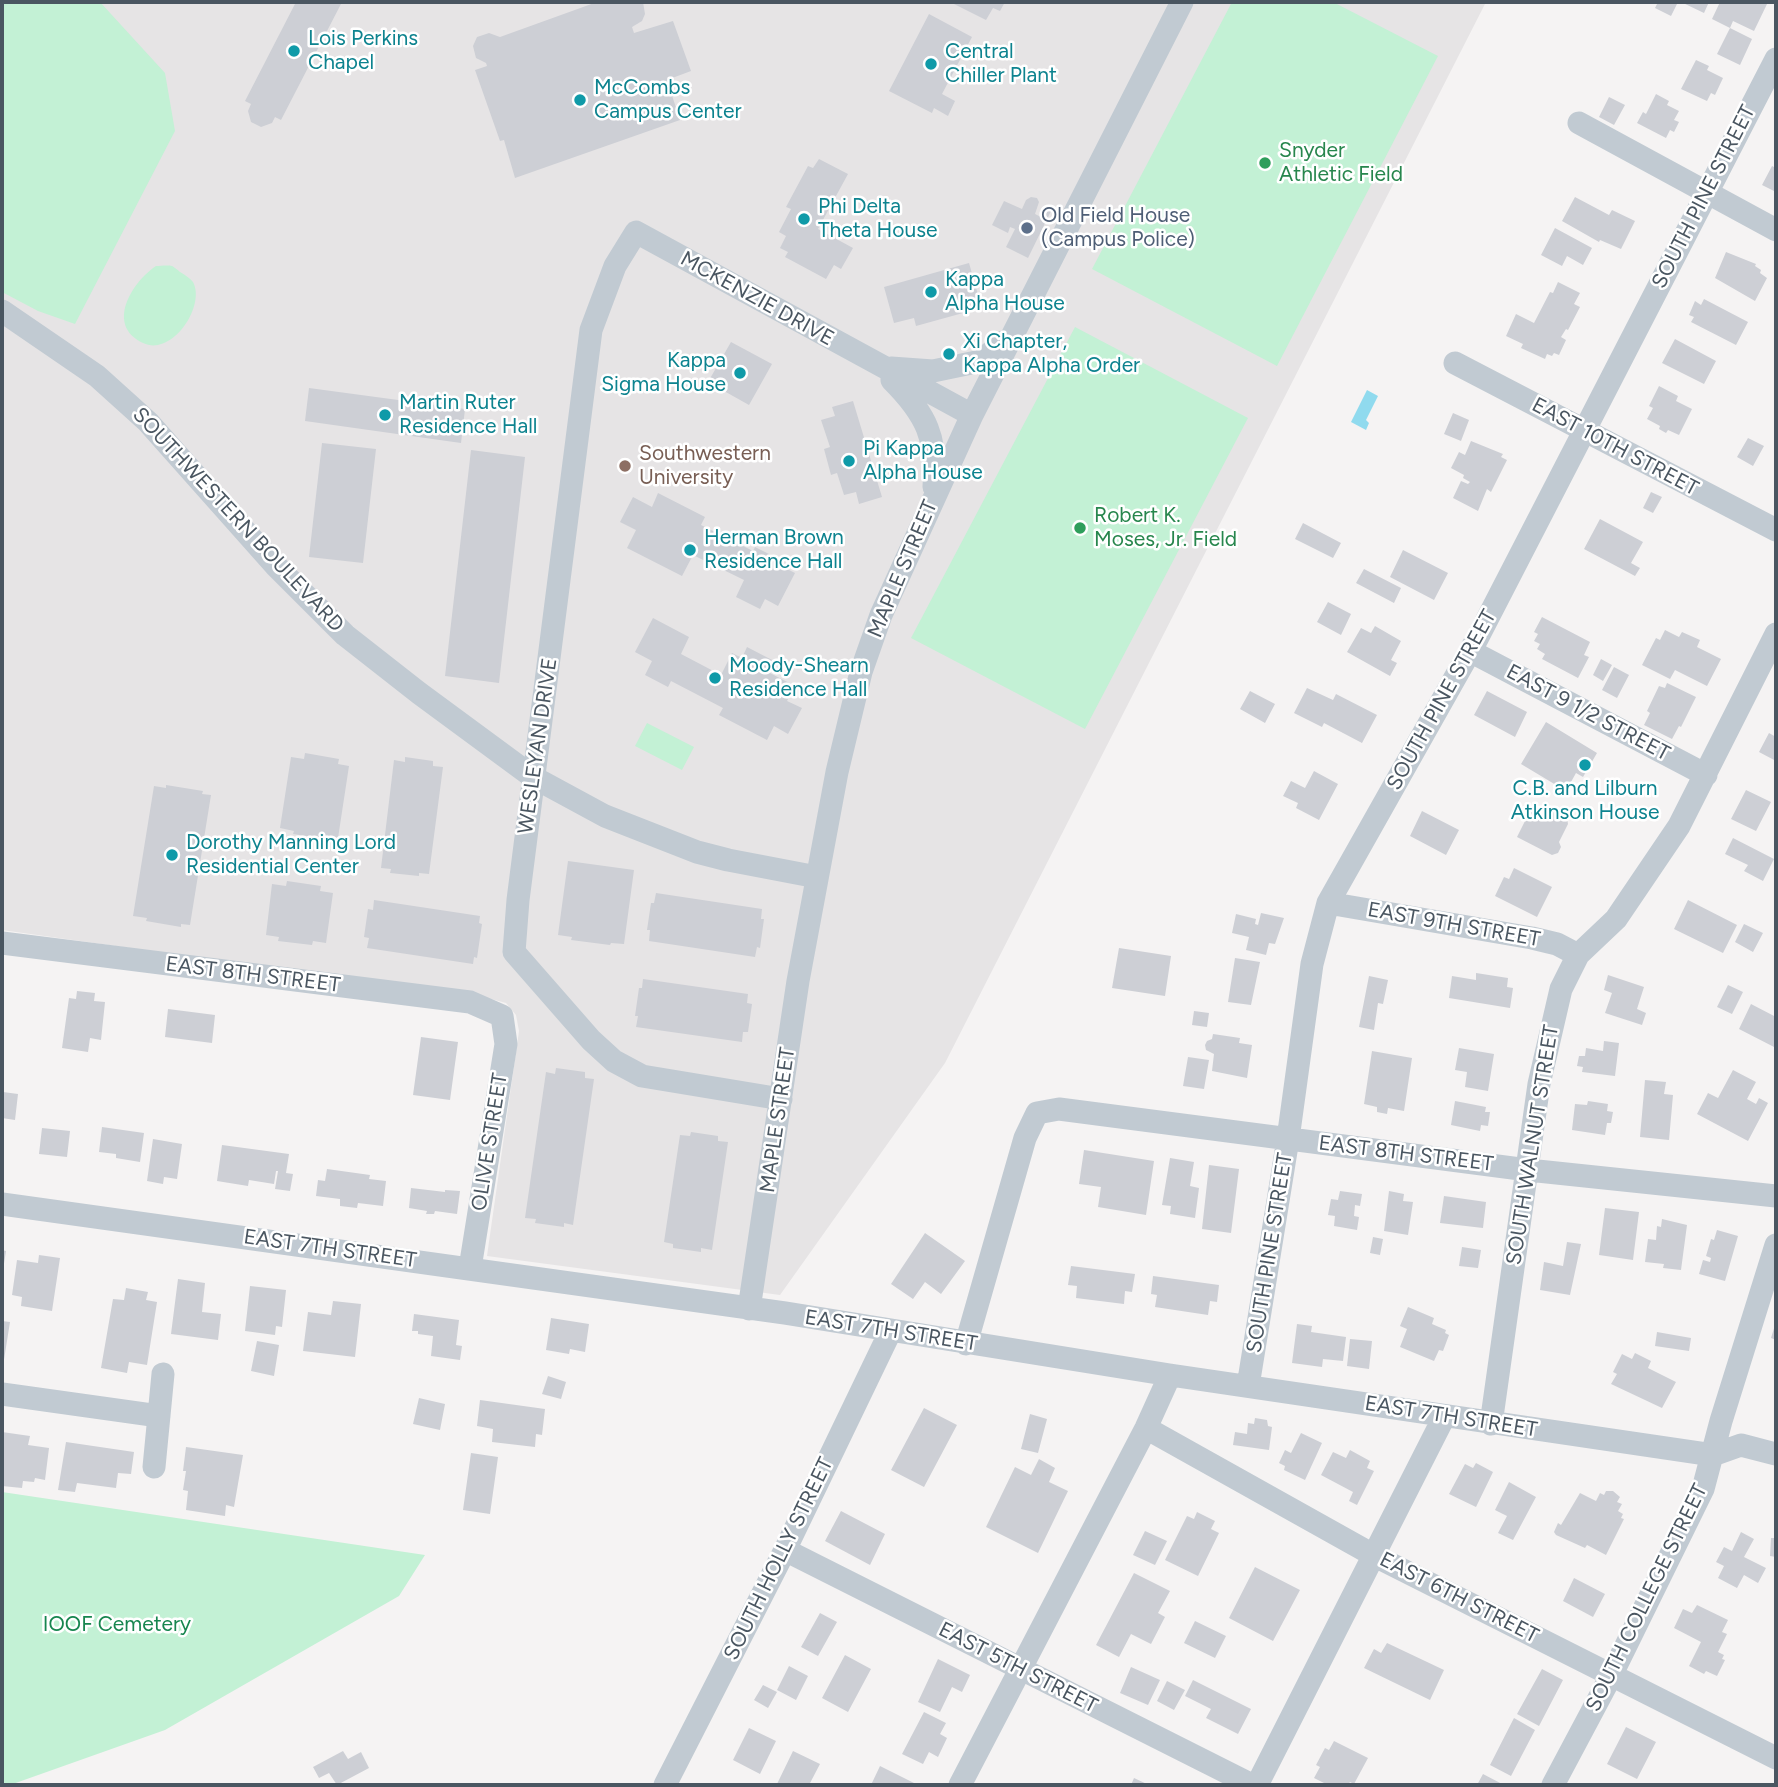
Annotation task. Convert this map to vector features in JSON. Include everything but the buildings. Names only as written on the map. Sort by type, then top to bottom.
[{"type":"street","name":"MAPLE STREET","points":[[749,1309],[798,981],[850,715],[861,672],[881,615],[972,415],[1182,2]]},
{"type":"street","name":"SOUTH PINE STREET","points":[[1248,1386],[1288,1139],[1312,964],[1328,903],[1470,651],[1776,59]]},
{"type":"street","points":[[1579,123],[1776,230]]},
{"type":"street","name":"MCKENZIE DRIVE","points":[[636,232],[972,415]]},
{"type":"street","name":"WESLEYAN DRIVE","points":[[636,232],[615,266],[591,330],[533,777],[514,951],[591,1040],[614,1061],[642,1076],[781,1099]]},
{"type":"street","name":"SOUTHWESTERN BOULEVARD","points":[[2,312],[97,376],[126,401],[195,472],[276,566],[345,635],[533,777],[606,816],[697,852],[817,877]]},
{"type":"street","name":"MCKENZIE DRIVE","points":[[878,365],[904,370],[933,371],[981,361],[1012,336]]},
{"type":"street","name":"EAST 10TH STREET","points":[[1455,363],[1776,530]]},
{"type":"street","name":"MCKENZIE DRIVE","points":[[878,365],[912,400],[933,442],[933,499]]},
{"type":"street","name":"SOUTH WALNUT STREET","points":[[1491,1424],[1539,1084],[1561,989],[1578,955],[1616,919],[1678,826],[1776,634]]},
{"type":"street","name":"EAST 9 1/2 STREET","points":[[1470,651],[1706,775]]},
{"type":"street","name":"EAST 9TH STREET","points":[[1328,903],[1532,938],[1557,944],[1578,955]]},
{"type":"street","name":"EAST 8TH STREET","points":[[2,943],[470,1002],[502,1016]]},
{"type":"street","name":"OLIVE STREET","points":[[470,1268],[506,1044],[502,1016]]},
{"type":"street","name":"EAST 8TH STREET","points":[[966,1343],[1025,1138],[1037,1113],[1059,1110],[1528,1170],[1776,1196]]},
{"type":"street","name":"EAST 7TH STREET","points":[[2,1204],[749,1309],[1491,1424],[1713,1455],[1741,1445],[1776,1454]]},
{"type":"street","name":"SOUTH COLLEGE STREET","points":[[1553,1785],[1612,1674],[1703,1489],[1721,1421],[1776,1245]]},
{"type":"street","name":"SOUTH HOLLY STREET","points":[[667,1785],[891,1331]]},
{"type":"street","points":[[154,1467],[163,1374]]},
{"type":"street","points":[[960,1785],[1146,1428],[1170,1376]]},
{"type":"street","points":[[2,1394],[159,1416]]},
{"type":"street","points":[[1254,1785],[1375,1556],[1444,1417]]},
{"type":"street","name":"EAST 6TH STREET","points":[[1146,1428],[1375,1556],[1776,1758]]},
{"type":"street","name":"EAST 5TH STREET","points":[[785,1550],[1254,1785]]},
{"type":"shaded area","name":"Southwestern University","points":[[2,2],[1486,2],[945,1063],[780,1295],[487,1256],[519,1031],[516,1015],[506,1003],[2,930]]},
{"type":"green space","points":[[2,2],[100,2],[165,73],[175,131],[75,324],[38,311],[2,292]]},
{"type":"green space","name":"Snyder Athletic Field","points":[[1232,2],[1333,2],[1438,56],[1277,366],[1092,269]]},
{"type":"green space","points":[[156,266],[174,267],[193,282],[196,292],[191,316],[184,327],[165,343],[154,345],[143,343],[132,335],[126,326],[124,315],[126,304],[138,282]]},
{"type":"green space","name":"Robert K. Moses, Jr. Field","points":[[1075,327],[1248,418],[1085,729],[911,638]]},
{"type":"green space","points":[[647,723],[694,747],[682,770],[635,746]]},
{"type":"green space","name":"IOOF Cemetery","points":[[2,1492],[425,1555],[399,1596],[165,1730],[10,1785],[2,1785]]},
{"type":"water","points":[[1367,390],[1378,396],[1366,420],[1369,423],[1366,430],[1351,422]]},
{"type":"place","name":"Lois Perkins Chapel","points":[[294,51]]},
{"type":"place","name":"Central Chiller Plant","points":[[931,64]]},
{"type":"place","name":"McCombs Campus Center","points":[[580,100]]},
{"type":"place","name":"Snyder Athletic Field","points":[[1265,163]]},
{"type":"place","name":"Phi Delta Theta House","points":[[804,219]]},
{"type":"place","name":"Old Field House (Campus Police)","points":[[1027,228]]},
{"type":"place","name":"Kappa Alpha House","points":[[931,292]]},
{"type":"place","name":"Xi Chapter, Kappa Alpha Order","points":[[949,354]]},
{"type":"place","name":"Kappa Sigma House","points":[[740,373]]},
{"type":"place","name":"Martin Ruter Residence Hall","points":[[385,415]]},
{"type":"place","name":"Pi Kappa Alpha House","points":[[849,461]]},
{"type":"place","name":"Southwestern University","points":[[625,466]]},
{"type":"place","name":"Robert K. Moses, Jr. Field","points":[[1080,528]]},
{"type":"place","name":"Herman Brown Residence Hall","points":[[690,550]]},
{"type":"place","name":"Moody-Shearn Residence Hall","points":[[715,678]]},
{"type":"place","name":"C.B. and Lilburn Atkinson House","points":[[1585,765]]},
{"type":"place","name":"Dorothy Manning Lord Residential Center","points":[[172,855]]}]
